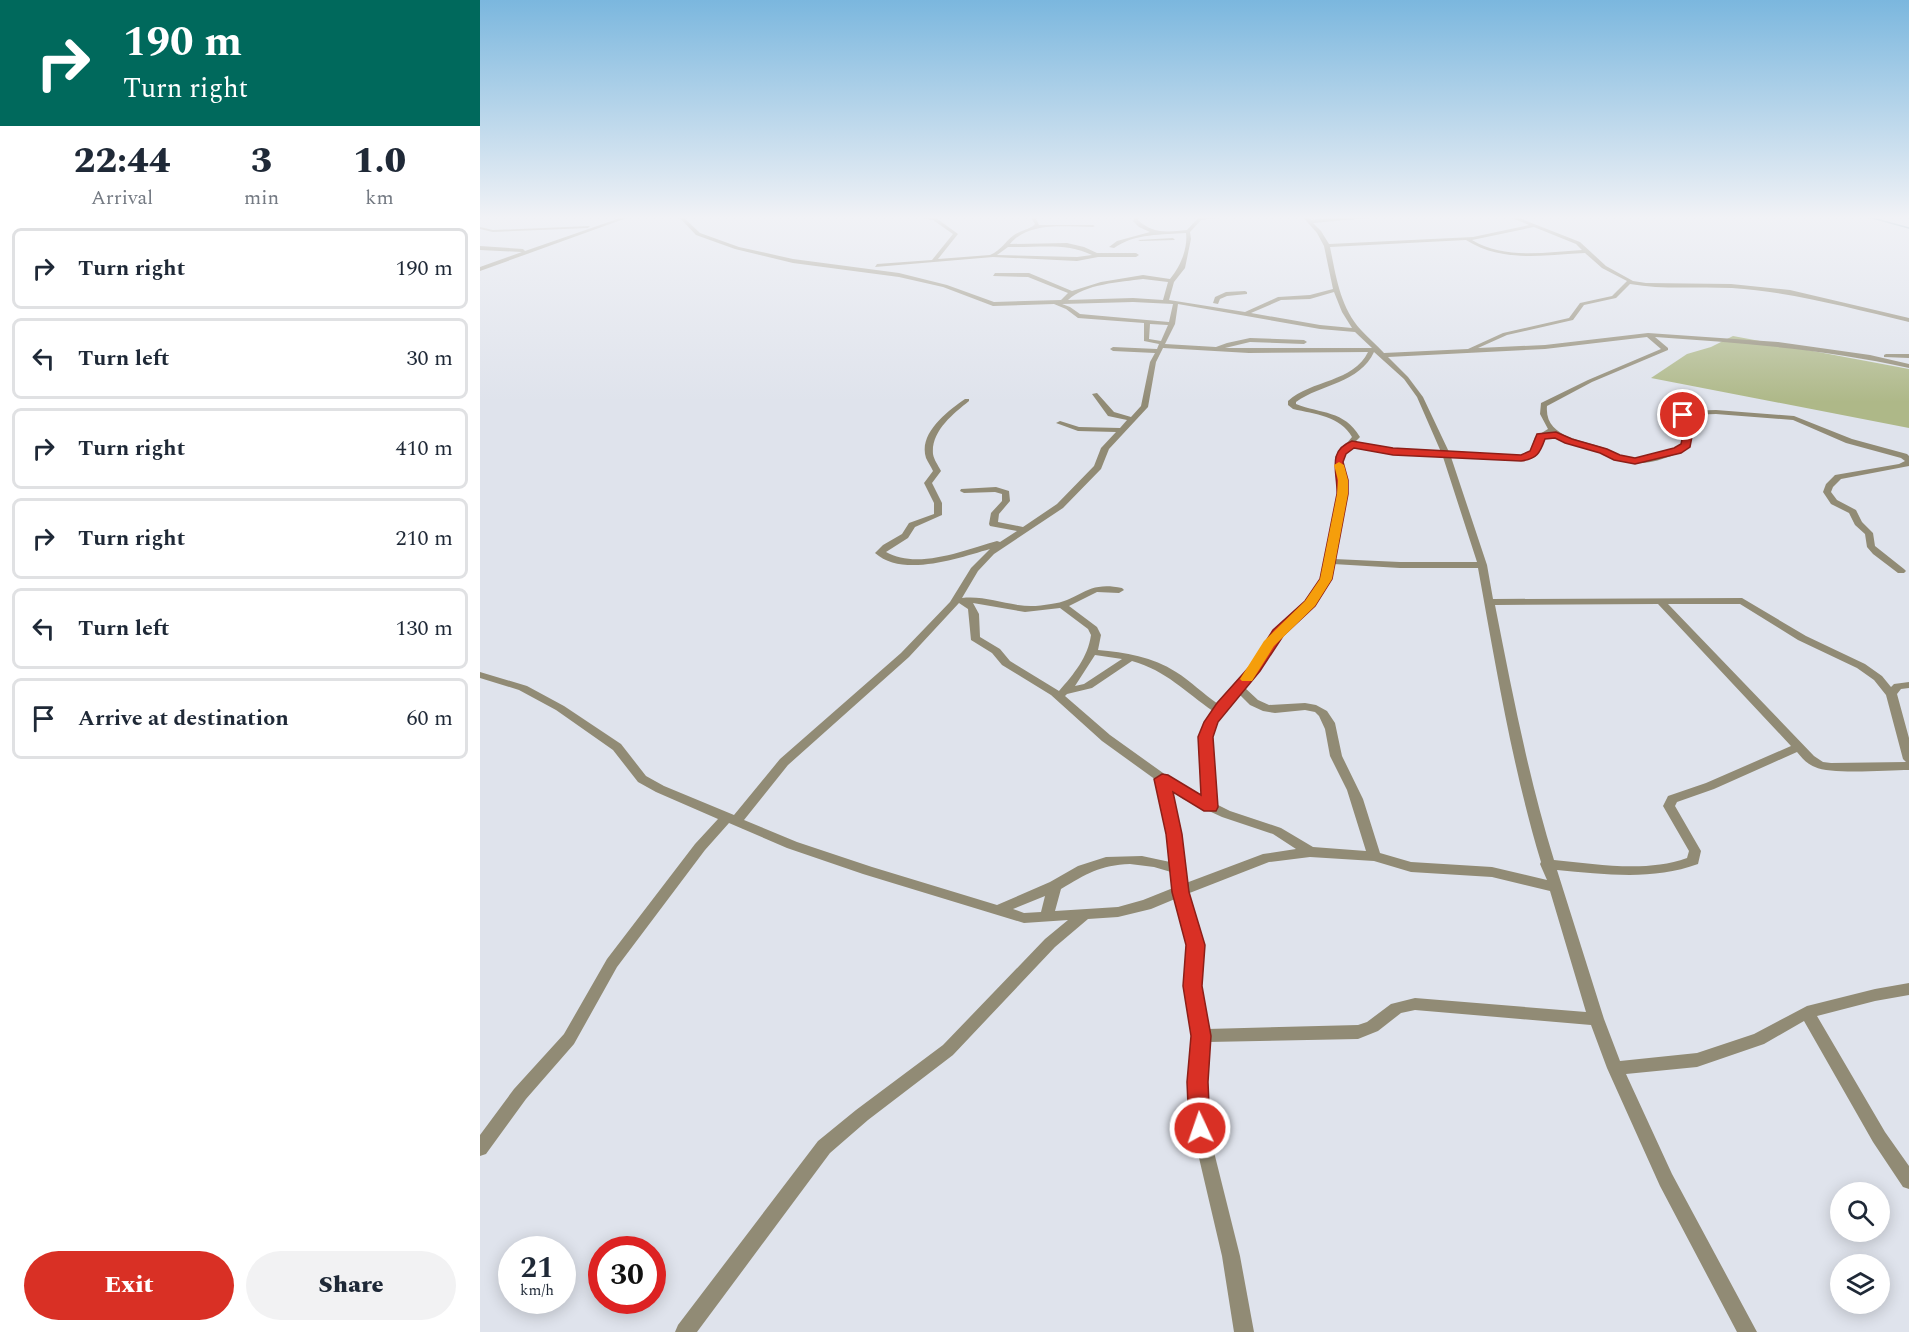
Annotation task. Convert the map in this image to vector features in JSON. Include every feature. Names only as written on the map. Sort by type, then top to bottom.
[{"type":"street","points":[[914,278],[945,286],[993,303],[1166,301],[1179,297]]},
{"type":"street","points":[[1037,278],[1072,293]]},
{"type":"street","points":[[1063,302],[1072,293],[1092,286],[1136,278]]},
{"type":"street","points":[[1151,278],[1172,281]]},
{"type":"street","points":[[1166,301],[1175,278]]},
{"type":"street","points":[[1334,278],[1345,312],[1357,330],[1406,378],[1420,397],[1446,455],[1482,565],[1520,761],[1547,864],[1596,1019],[1615,1068],[1666,1180],[1747,1332]]},
{"type":"street","points":[[1623,278],[1629,282],[1648,285],[1731,286],[1791,292],[1909,320]]},
{"type":"street","points":[[1469,351],[1505,334],[1571,319],[1582,304],[1614,297],[1629,282]]},
{"type":"street","points":[[1246,313],[1280,298],[1310,297],[1336,290]]},
{"type":"street","points":[[1169,291],[1179,297],[1246,313],[1310,325],[1357,330]]},
{"type":"street","points":[[1217,305],[1217,298],[1224,294],[1245,293]]},
{"type":"street","points":[[480,1148],[520,1094],[569,1039],[617,956],[700,847],[731,819],[784,762],[905,655],[960,600],[976,568],[991,552],[1060,506],[1098,467],[1105,448],[1118,437],[1144,407],[1160,347],[1172,324],[1179,297]]},
{"type":"street","points":[[1052,302],[1068,308],[1078,316],[1172,324]]},
{"type":"street","points":[[1147,323],[1146,340],[1160,347]]},
{"type":"street","points":[[1299,350],[1310,325]]},
{"type":"street","points":[[1648,335],[1666,349],[1590,381],[1544,405],[1544,417],[1551,433],[1618,458],[1635,461],[1678,450],[1686,445],[1689,430],[1695,426],[1684,417],[1686,413],[1749,414],[1794,418],[1850,441],[1904,456],[1909,460],[1907,464],[1838,477],[1829,486],[1827,492],[1834,502],[1854,512],[1858,522],[1869,533],[1871,547],[1901,571]]},
{"type":"street","points":[[1113,349],[1160,347],[1217,350],[1469,351],[1545,347],[1648,335],[1778,344],[1870,357],[1909,366]]},
{"type":"street","points":[[1217,350],[1233,342],[1254,338],[1304,342]]},
{"type":"street","points":[[1210,807],[1206,737],[1211,722],[1256,668],[1278,633],[1310,604],[1326,579],[1342,494],[1339,457],[1356,437],[1341,420],[1296,407],[1291,403],[1303,393],[1342,377],[1378,352]]},
{"type":"street","points":[[1870,357],[1909,356]]},
{"type":"street","points":[[1095,394],[1111,414],[1132,419]]},
{"type":"street","points":[[967,400],[946,417],[932,436],[929,452],[937,471],[928,483],[938,499],[940,508],[938,515],[912,525],[905,536],[880,553],[891,559],[914,564],[1003,543]]},
{"type":"street","points":[[1060,423],[1078,429],[1122,430]]},
{"type":"street","points":[[1352,444],[1383,450],[1446,455],[1495,458],[1529,457],[1535,452],[1538,439],[1551,433]]},
{"type":"street","points":[[964,491],[996,489],[1006,493],[1006,501],[995,513],[993,524],[1025,530]]},
{"type":"street","points":[[961,553],[976,568]]},
{"type":"street","points":[[1330,561],[1400,565],[1482,565]]},
{"type":"street","points":[[960,600],[988,600],[1025,609],[1062,605],[1092,589],[1119,590]]},
{"type":"street","points":[[960,600],[971,606],[976,618],[975,638],[996,651],[1006,663],[1062,694],[1097,731],[1162,779],[1210,807],[1277,831],[1310,852]]},
{"type":"street","points":[[1660,601],[1810,759],[1820,765],[1831,767],[1909,766]]},
{"type":"street","points":[[1490,602],[1742,601],[1802,638],[1861,666],[1878,678],[1891,694],[1909,759]]},
{"type":"street","points":[[1062,605],[1092,627],[1096,635],[1091,652],[1078,675],[1062,694]]},
{"type":"street","points":[[1091,652],[1130,658],[1167,671],[1219,710]]},
{"type":"street","points":[[1062,694],[1088,686],[1130,658]]},
{"type":"street","points":[[480,675],[523,688],[560,708],[617,747],[642,779],[731,819],[792,845],[868,871],[1024,918],[1118,912],[1146,905],[1268,857],[1310,852],[1374,856],[1411,867],[1492,872],[1554,887]]},
{"type":"street","points":[[1891,694],[1898,686],[1909,685]]},
{"type":"street","points":[[1239,688],[1252,702],[1264,708],[1282,709],[1306,706],[1323,713],[1332,736],[1335,753],[1350,782],[1374,856]]},
{"type":"street","points":[[1547,864],[1639,871],[1682,867],[1693,861],[1695,851],[1669,807],[1672,800],[1710,786],[1798,747]]},
{"type":"street","points":[[1162,779],[1171,816],[1180,892],[1196,945],[1192,986],[1201,1036],[1197,1082],[1200,1128],[1231,1256],[1244,1332]]},
{"type":"street","points":[[999,910],[1055,886],[1082,869],[1110,860],[1143,860],[1178,868]]},
{"type":"street","points":[[1046,917],[1055,886]]},
{"type":"street","points":[[685,1332],[824,1147],[948,1050],[1050,943],[1084,915]]},
{"type":"street","points":[[1615,1068],[1696,1060],[1760,1039],[1808,1012],[1909,989]]},
{"type":"street","points":[[1201,1036],[1358,1032],[1369,1030],[1395,1007],[1415,1004],[1596,1019]]},
{"type":"street","points":[[1808,1012],[1879,1137],[1909,1181]]},
{"type":"green space","points":[[1733,336],[1909,369],[1909,428],[1651,378],[1687,354],[1711,347]]},
{"type":"slow traffic","points":[[1247,679],[1269,644],[1310,604],[1326,579],[1342,494],[1343,480],[1339,465]]},
{"type":"route","points":[[1200,1128],[1197,1082],[1201,1036],[1192,986],[1196,945],[1180,892],[1174,834],[1162,779],[1187,796],[1210,807],[1206,737],[1211,722],[1256,668],[1269,644],[1310,604],[1326,579],[1342,494],[1343,480],[1338,462],[1339,457],[1352,444],[1393,452],[1521,458],[1529,457],[1535,452],[1541,436],[1556,435],[1618,458],[1635,461],[1683,448],[1686,445],[1689,430],[1695,426],[1683,415]]}]
